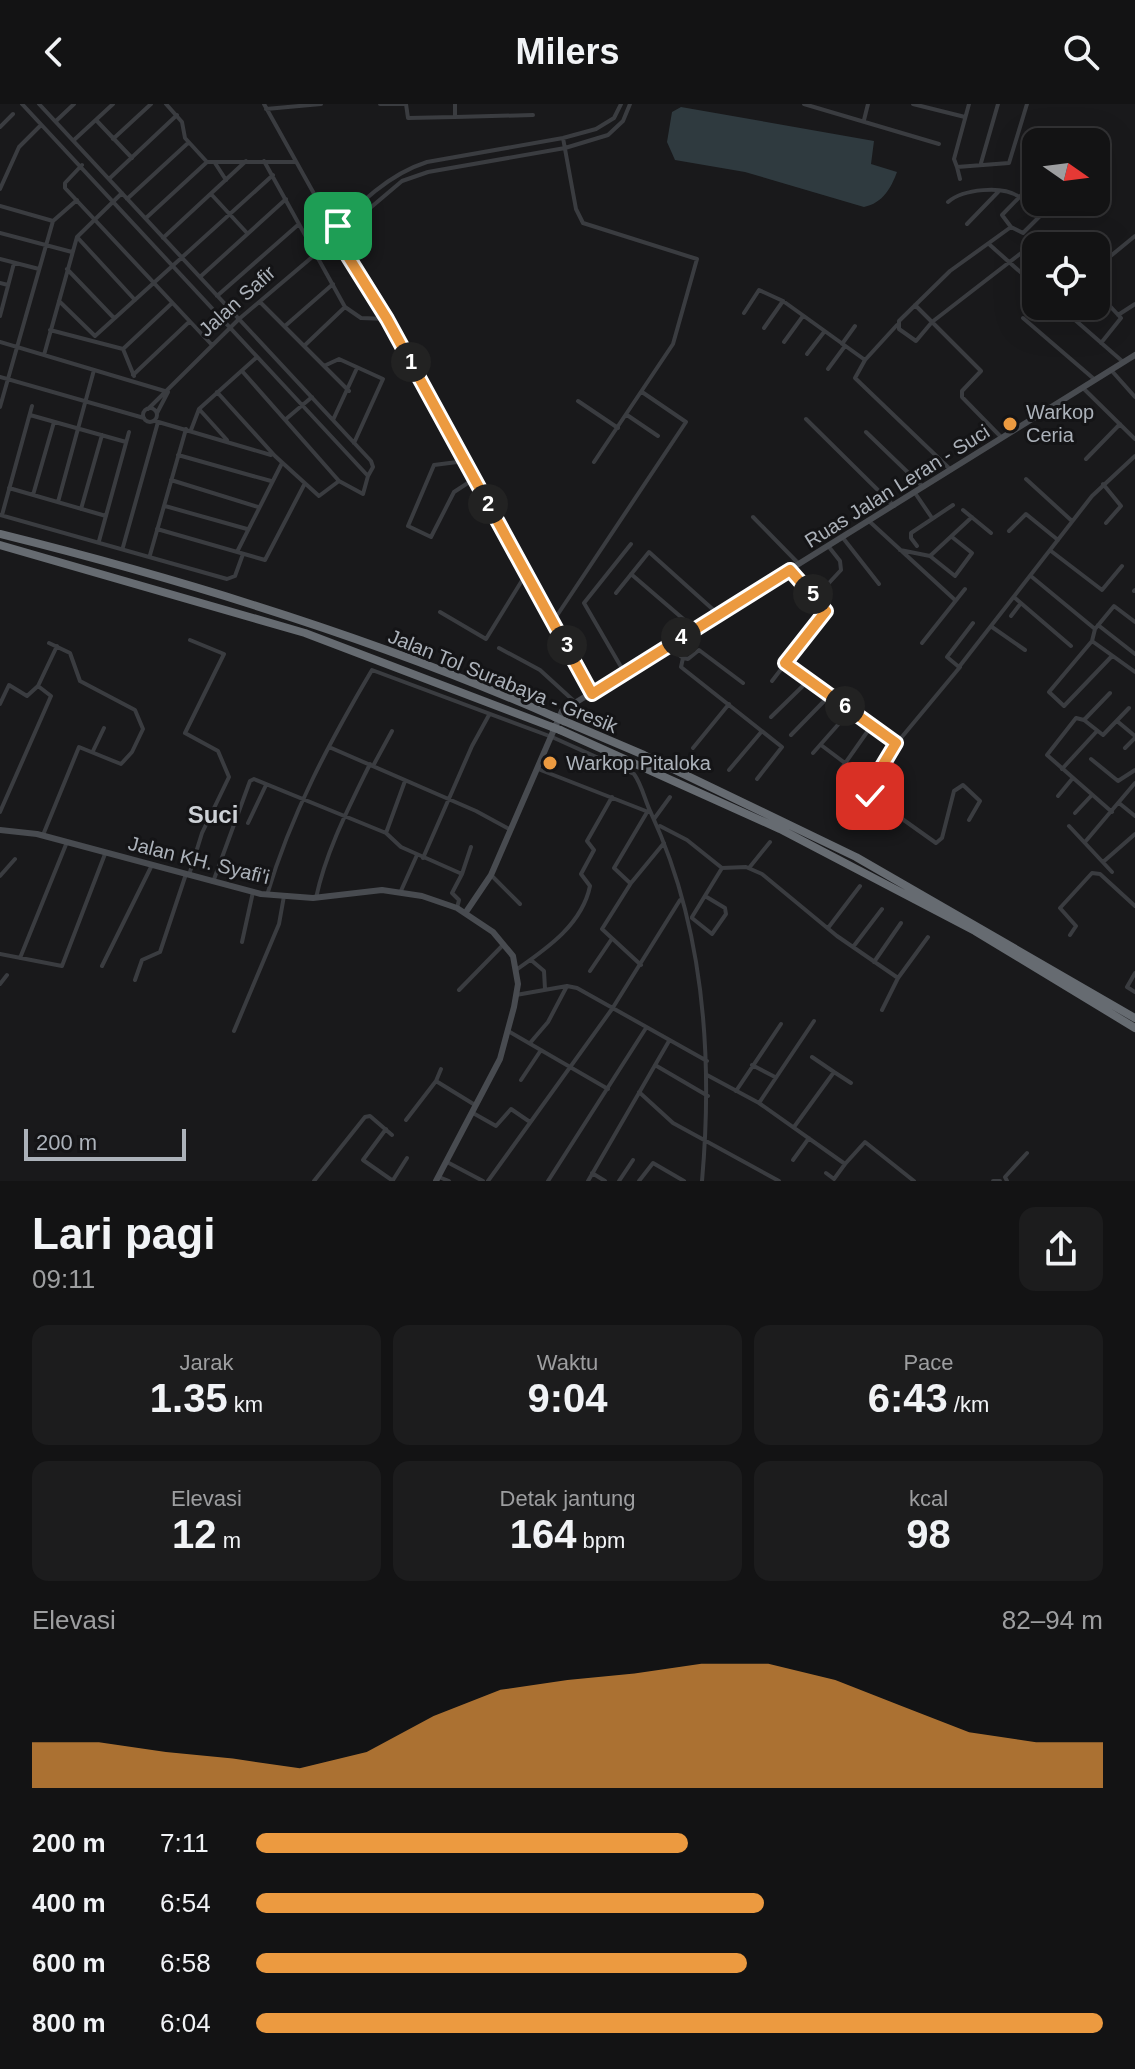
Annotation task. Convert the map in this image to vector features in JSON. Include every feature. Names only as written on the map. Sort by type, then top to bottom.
[{"type":"highway","name":"Jalan Tol Surabaya - Gresik","points":[[0,534],[139,571],[291,618],[400,656],[644,755],[856,857],[1135,1018]]},
{"type":"highway","name":"Jalan Tol Surabaya - Gresik","points":[[0,545],[305,633],[559,721],[780,829],[975,931],[1135,1028]]},
{"type":"main road","name":"Ruas Jalan Leran - Suci","points":[[559,721],[575,702],[1135,355]]},
{"type":"main road","points":[[466,912],[491,875],[559,721]]},
{"type":"main road","name":"Jalan KH. Syafi'i","points":[[0,830],[43,835],[267,895],[316,898],[382,890],[466,912],[505,944],[516,970],[516,995],[500,1059],[438,1179]]},
{"type":"street","points":[[22,104],[368,476]]},
{"type":"street","points":[[39,104],[373,464],[363,494],[339,481],[242,371]]},
{"type":"street","points":[[56,121],[74,104]]},
{"type":"street","points":[[74,140],[113,104]]},
{"type":"street","points":[[113,139],[151,104]]},
{"type":"street","points":[[166,104],[177,115],[188,143],[207,162],[296,162]]},
{"type":"street","points":[[321,104],[265,106],[332,231],[387,319],[592,694]]},
{"type":"street","points":[[380,104],[407,104],[408,118],[533,115]]},
{"type":"street","points":[[455,104],[455,117]]},
{"type":"street","points":[[328,241],[332,231],[406,169],[427,162],[563,138],[607,123],[614,118],[621,104]]},
{"type":"street","points":[[328,241],[337,239],[392,188],[412,176],[565,148],[608,135],[623,121],[630,104]]},
{"type":"street","points":[[804,104],[939,144]]},
{"type":"street","points":[[834,111],[835,104]]},
{"type":"street","points":[[864,120],[868,104]]},
{"type":"street","points":[[913,104],[939,107],[965,117]]},
{"type":"street","points":[[960,179],[954,159],[969,104]]},
{"type":"street","points":[[981,164],[998,104]]},
{"type":"street","points":[[957,167],[1009,163],[1027,104]]},
{"type":"street","points":[[37,119],[46,112]]},
{"type":"street","points":[[1,123],[13,114]]},
{"type":"street","points":[[110,178],[177,115]]},
{"type":"street","points":[[96,120],[132,158]]},
{"type":"street","points":[[0,189],[19,147],[41,125]]},
{"type":"street","points":[[563,138],[576,209],[583,223],[697,259],[673,344],[594,462]]},
{"type":"street","points":[[127,199],[188,143]]},
{"type":"street","points":[[163,238],[246,161]]},
{"type":"street","points":[[264,161],[345,307],[361,318],[387,319]]},
{"type":"street","points":[[146,218],[207,162]]},
{"type":"street","points":[[215,163],[226,180]]},
{"type":"street","points":[[82,165],[64,186],[212,345]]},
{"type":"street","points":[[94,338],[273,175]]},
{"type":"street","points":[[948,202],[966,194],[1000,191],[1019,197]]},
{"type":"street","points":[[967,224],[1000,191]]},
{"type":"street","points":[[44,355],[77,237],[122,193]]},
{"type":"street","points":[[211,194],[247,233]]},
{"type":"street","points":[[1022,194],[1002,215],[1011,227],[1023,233],[1040,216]]},
{"type":"street","points":[[0,407],[53,221],[78,199]]},
{"type":"street","points":[[200,277],[286,199]]},
{"type":"street","points":[[0,216],[1,206],[53,221]]},
{"type":"street","points":[[217,296],[299,224]]},
{"type":"street","points":[[951,470],[857,382],[855,374],[915,305],[950,271],[1011,227]]},
{"type":"street","points":[[0,233],[72,252]]},
{"type":"street","points":[[1110,257],[1135,236]]},
{"type":"street","points":[[77,237],[135,300]]},
{"type":"street","name":"Jalan Safir","points":[[144,418],[148,409],[239,319],[328,241]]},
{"type":"street","points":[[990,245],[1022,274]]},
{"type":"street","points":[[897,325],[913,341],[932,322],[1022,253]]},
{"type":"street","points":[[0,259],[39,269]]},
{"type":"street","points":[[0,316],[14,263]]},
{"type":"street","points":[[67,269],[114,318]]},
{"type":"street","points":[[0,283],[8,285]]},
{"type":"street","points":[[285,326],[333,284]]},
{"type":"street","points":[[744,313],[758,290],[783,301],[865,360]]},
{"type":"street","points":[[59,300],[94,338]]},
{"type":"street","points":[[764,328],[783,301]]},
{"type":"street","points":[[260,302],[349,391]]},
{"type":"street","points":[[123,349],[172,303]]},
{"type":"street","points":[[1118,315],[1135,304]]},
{"type":"street","points":[[915,305],[981,371],[962,391],[962,397],[1003,439]]},
{"type":"street","points":[[1101,343],[1120,321],[1110,306]]},
{"type":"street","points":[[304,346],[345,307]]},
{"type":"street","points":[[784,342],[803,316]]},
{"type":"street","points":[[1025,320],[1095,380]]},
{"type":"street","points":[[1075,320],[1122,361]]},
{"type":"street","points":[[134,377],[189,322]]},
{"type":"street","points":[[828,369],[855,326]]},
{"type":"street","points":[[50,330],[94,338],[123,349],[134,377]]},
{"type":"street","points":[[807,354],[824,332]]},
{"type":"street","points":[[0,342],[168,389]]},
{"type":"street","points":[[150,555],[188,429],[199,409],[257,357]]},
{"type":"street","points":[[324,366],[339,359],[383,379],[354,443]]},
{"type":"street","points":[[333,421],[357,368]]},
{"type":"street","points":[[58,502],[94,369]]},
{"type":"street","points":[[1111,370],[1135,397]]},
{"type":"street","points":[[0,377],[275,456]]},
{"type":"street","points":[[1083,388],[1135,439]]},
{"type":"street","name":"Jalan Safir","points":[[123,547],[157,414],[168,389]]},
{"type":"street","points":[[217,392],[304,485],[321,497],[339,481]]},
{"type":"street","points":[[554,620],[686,422],[642,392]]},
{"type":"street","points":[[286,419],[312,397]]},
{"type":"street","points":[[578,401],[618,428]]},
{"type":"street","points":[[32,406],[1,515],[123,547],[227,579],[235,576],[247,529],[282,463]]},
{"type":"street","points":[[148,409],[157,414]]},
{"type":"street","points":[[199,409],[228,442]]},
{"type":"street","points":[[30,415],[126,442]]},
{"type":"street","points":[[627,415],[658,436]]},
{"type":"street","points":[[806,419],[894,506]]},
{"type":"street","points":[[33,495],[54,422]]},
{"type":"street","points":[[1086,459],[1120,424]]},
{"type":"street","points":[[99,541],[129,432]]},
{"type":"street","points":[[866,432],[924,487]]},
{"type":"street","points":[[81,509],[102,435]]},
{"type":"street","points":[[178,455],[271,481]]},
{"type":"street","points":[[969,820],[980,801],[963,785],[954,791],[942,838],[936,843],[868,794],[896,744],[1032,577],[1072,521],[1103,484],[1135,456]]},
{"type":"street","points":[[465,461],[434,465],[408,526],[431,537],[454,492],[474,479]]},
{"type":"street","points":[[1026,479],[1072,521]]},
{"type":"street","points":[[171,480],[258,507]]},
{"type":"street","points":[[1103,484],[1121,506],[1106,523]]},
{"type":"street","points":[[157,529],[267,558],[304,485]]},
{"type":"street","points":[[9,488],[106,516]]},
{"type":"street","points":[[915,493],[932,518]]},
{"type":"street","points":[[917,546],[911,533],[953,505]]},
{"type":"street","points":[[164,506],[247,529]]},
{"type":"street","points":[[963,510],[991,533]]},
{"type":"street","points":[[1009,531],[1026,514],[1058,540]]},
{"type":"street","points":[[753,517],[800,564]]},
{"type":"street","points":[[930,556],[972,517]]},
{"type":"street","points":[[869,521],[955,600]]},
{"type":"street","points":[[897,549],[930,556],[955,576],[972,554],[952,537]]},
{"type":"street","points":[[843,538],[879,584]]},
{"type":"street","points":[[624,672],[584,603],[631,544]]},
{"type":"street","points":[[816,597],[841,570],[840,561],[829,547]]},
{"type":"street","points":[[1051,551],[1102,590],[1122,566]]},
{"type":"street","points":[[616,593],[650,552],[718,614]]},
{"type":"street","points":[[908,559],[914,553]]},
{"type":"street","points":[[772,681],[825,614],[825,607],[790,570]]},
{"type":"street","points":[[440,612],[486,639],[526,574]]},
{"type":"street","points":[[631,574],[695,629]]},
{"type":"street","points":[[1032,577],[1135,654]]},
{"type":"street","points":[[922,643],[965,589]]},
{"type":"street","points":[[1015,598],[1071,646]]},
{"type":"street","points":[[1011,616],[1021,603]]},
{"type":"street","points":[[1112,656],[1064,706],[1049,692],[1092,641],[1097,627],[1114,606],[1135,622]]},
{"type":"street","points":[[960,667],[947,657],[973,623]]},
{"type":"street","points":[[992,627],[1025,650]]},
{"type":"street","points":[[135,980],[142,960],[160,952],[202,833],[229,777],[218,751],[185,733],[224,654],[190,640]]},
{"type":"street","points":[[1092,641],[1135,672]]},
{"type":"street","points":[[43,835],[79,748],[123,763],[143,729],[141,718],[129,707],[80,681],[75,660],[49,643]]},
{"type":"street","points":[[0,704],[9,685],[27,696],[38,686],[57,646]]},
{"type":"street","points":[[668,646],[688,659],[699,650],[743,683]]},
{"type":"street","points":[[499,648],[540,670],[575,702]]},
{"type":"street","points":[[683,658],[681,667],[782,749],[757,779]]},
{"type":"street","points":[[785,663],[896,744]]},
{"type":"street","points":[[267,895],[302,801],[372,670],[552,737],[634,774],[648,813]]},
{"type":"street","points":[[771,717],[809,680]]},
{"type":"street","points":[[0,812],[50,699],[50,695],[38,686]]},
{"type":"street","points":[[1084,720],[1110,693]]},
{"type":"street","points":[[791,735],[830,695]]},
{"type":"street","points":[[693,748],[729,704]]},
{"type":"street","points":[[1112,812],[1072,779],[1047,753],[1076,718],[1084,720],[1103,735],[1129,708]]},
{"type":"street","points":[[813,753],[851,710]]},
{"type":"street","points":[[400,893],[489,715]]},
{"type":"street","points":[[1117,721],[1135,737],[1125,748]]},
{"type":"street","points":[[839,772],[872,725]]},
{"type":"street","points":[[93,751],[104,728]]},
{"type":"street","points":[[316,898],[321,874],[344,817],[392,731]]},
{"type":"street","points":[[729,770],[762,731]]},
{"type":"street","points":[[1062,769],[1097,731]]},
{"type":"street","points":[[821,745],[845,763]]},
{"type":"street","points":[[329,747],[449,799],[511,830]]},
{"type":"street","points":[[1091,759],[1118,781],[1135,770]]},
{"type":"street","points":[[538,769],[648,813],[657,825],[690,920],[700,984],[708,1096],[702,1181]]},
{"type":"street","points":[[1058,796],[1072,779]]},
{"type":"street","points":[[213,882],[250,781],[386,833],[420,857],[462,874]]},
{"type":"street","points":[[386,833],[405,781]]},
{"type":"street","points":[[1085,842],[1135,783]]},
{"type":"street","points":[[248,823],[266,785]]},
{"type":"street","points":[[1075,813],[1091,796]]},
{"type":"street","points":[[516,970],[560,939],[587,896],[590,886],[581,874],[594,850],[587,841],[612,797]]},
{"type":"street","points":[[654,819],[670,797]]},
{"type":"street","points":[[1119,803],[1135,816]]},
{"type":"street","points":[[631,883],[614,868],[648,813]]},
{"type":"street","points":[[657,825],[687,840],[722,868],[749,869],[778,886],[828,928],[898,978]]},
{"type":"street","points":[[1069,826],[1112,872]]},
{"type":"street","points":[[1103,862],[1135,834]]},
{"type":"street","points":[[20,958],[67,842]]},
{"type":"street","points":[[749,869],[770,842]]},
{"type":"street","points":[[641,965],[602,929],[631,883],[664,843]]},
{"type":"street","points":[[457,908],[459,900],[452,893],[471,847]]},
{"type":"street","points":[[0,954],[62,966],[105,854]]},
{"type":"street","points":[[0,876],[15,859]]},
{"type":"street","points":[[102,966],[152,865]]},
{"type":"street","points":[[690,920],[722,868]]},
{"type":"street","points":[[1070,935],[1076,926],[1060,908],[1092,873],[1100,874],[1135,906]]},
{"type":"street","points":[[491,875],[520,904]]},
{"type":"street","points":[[828,928],[860,886]]},
{"type":"street","points":[[242,942],[253,892]]},
{"type":"street","points":[[234,1031],[279,924],[284,896]]},
{"type":"street","points":[[690,920],[712,934],[726,914],[725,908],[705,896]]},
{"type":"street","points":[[447,1162],[486,1181],[612,1009],[681,898]]},
{"type":"street","points":[[853,947],[882,909]]},
{"type":"street","points":[[874,962],[901,923]]},
{"type":"street","points":[[882,1010],[898,978],[928,937]]},
{"type":"street","points":[[590,971],[611,940]]},
{"type":"street","points":[[459,990],[505,944]]},
{"type":"street","points":[[531,960],[544,971],[545,989]]},
{"type":"street","points":[[1135,973],[1127,987],[1135,992]]},
{"type":"street","points":[[0,984],[7,975]]},
{"type":"street","points":[[516,995],[567,986],[707,1061]]},
{"type":"street","points":[[530,1043],[548,1022],[567,986]]},
{"type":"street","points":[[759,1103],[814,1021]]},
{"type":"street","points":[[736,1091],[781,1024]]},
{"type":"street","points":[[548,1181],[646,1028]]},
{"type":"street","points":[[508,1031],[608,1089]]},
{"type":"street","points":[[588,1181],[669,1041]]},
{"type":"street","points":[[521,1080],[541,1050]]},
{"type":"street","points":[[812,1057],[851,1083]]},
{"type":"street","points":[[655,1065],[708,1096]]},
{"type":"street","points":[[752,1065],[775,1078]]},
{"type":"street","points":[[406,1120],[436,1081],[441,1069]]},
{"type":"street","points":[[794,1127],[834,1072]]},
{"type":"street","points":[[707,1075],[759,1103],[845,1164]]},
{"type":"street","points":[[436,1081],[496,1126],[511,1109],[531,1122]]},
{"type":"street","points":[[639,1092],[673,1123],[779,1181]]},
{"type":"street","points":[[314,1181],[365,1117],[392,1135]]},
{"type":"street","points":[[386,1129],[363,1160],[393,1181],[407,1158]]},
{"type":"street","points":[[793,1160],[809,1138]]},
{"type":"street","points":[[826,1173],[834,1180],[865,1142],[914,1181]]},
{"type":"street","points":[[1007,1181],[1005,1177],[1027,1153]]},
{"type":"street","points":[[619,1181],[633,1160]]},
{"type":"street","points":[[639,1181],[653,1163],[684,1181]]},
{"type":"street","points":[[592,1173],[605,1181]]},
{"type":"street","points":[[900,1181],[904,1175]]},
{"type":"street","points":[[438,1179],[449,1181]]},
{"type":"street","points":[[993,1181],[1000,1181]]},
{"type":"shaded area","points":[[681,107],[874,141],[871,164],[897,172],[885,194],[864,207],[745,172],[675,160],[667,142],[672,112]]},
{"type":"place","name":"Warkop Ceria","points":[[1010,424]]},
{"type":"place","name":"Warkop Pitaloka","points":[[550,763]]},
{"type":"district","name":"Suci","points":[[213,814]]},
{"type":"route","points":[[338,226],[332,231],[387,319],[592,694],[790,570],[826,611],[785,663],[896,743],[869,788],[870,796]]}]
